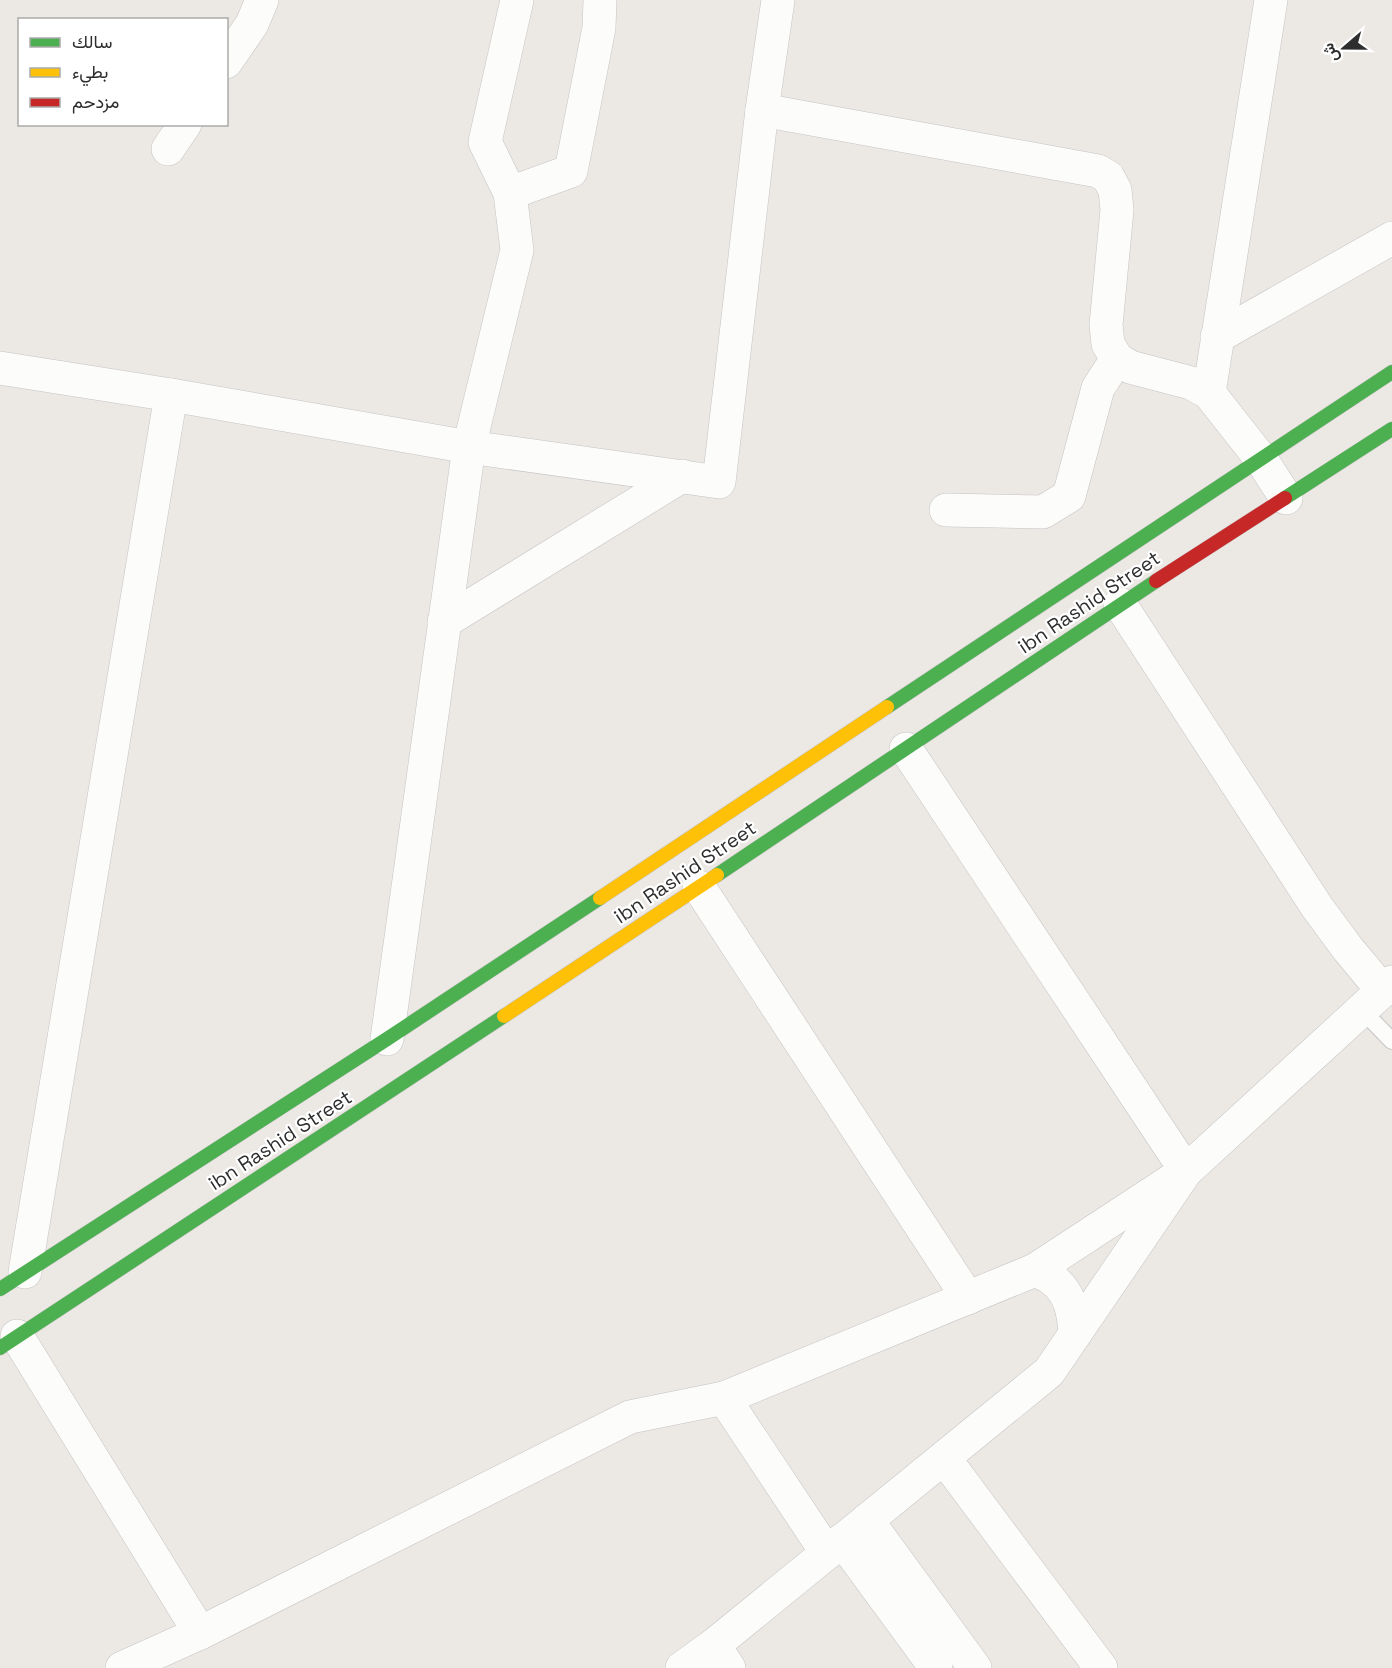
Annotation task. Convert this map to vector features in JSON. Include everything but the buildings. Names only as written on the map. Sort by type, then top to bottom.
[{"type":"main road","name":"ibn Rashid Street","points":[[13,1280],[596,907],[1392,372]]},
{"type":"main road","name":"ibn Rashid Street","points":[[9,1342],[614,936],[699,886],[1120,604],[1392,429]]},
{"type":"street","points":[[228,59],[252,24],[262,0]]},
{"type":"street","points":[[387,1039],[469,447],[517,250],[510,193],[485,142],[517,0]]},
{"type":"street","points":[[510,193],[571,171],[599,28],[600,0]]},
{"type":"street","points":[[0,368],[469,447],[719,482],[762,110],[778,0]]},
{"type":"street","points":[[1209,393],[1271,0]]},
{"type":"street","points":[[762,110],[1098,171],[1108,177],[1115,190],[1117,210],[1106,325],[1108,344],[1117,359],[1130,367],[1191,383],[1209,393],[1261,459],[1286,498]]},
{"type":"street","points":[[1217,337],[1392,237]]},
{"type":"street","points":[[946,510],[1043,512],[1069,496],[1098,388],[1117,359]]},
{"type":"street","points":[[13,1280],[171,395]]},
{"type":"street","points":[[444,622],[682,476]]},
{"type":"street","points":[[122,1668],[200,1634],[630,1417],[724,1398],[1035,1270],[1186,1171],[1379,994],[1317,907],[1120,604]]},
{"type":"street","points":[[906,749],[1186,1171]]},
{"type":"street","points":[[699,886],[968,1298]]},
{"type":"street","points":[[682,1668],[722,1657],[845,1538],[1049,1372],[1186,1171]]},
{"type":"street","points":[[1035,1270],[1053,1279],[1067,1295],[1074,1315],[1075,1334]]},
{"type":"street","points":[[9,1342],[200,1634]]},
{"type":"street","points":[[724,1398],[845,1538],[975,1668]]},
{"type":"street","points":[[944,1458],[1101,1668]]},
{"type":"street","points":[[845,1538],[936,1668]]},
{"type":"lane","points":[[1379,994],[1392,1041]]},
{"type":"traffic: fast","points":[[887,707],[1392,372]]},
{"type":"traffic: fast","points":[[1285,498],[1392,429]]},
{"type":"traffic: fast","points":[[717,875],[1156,581]]},
{"type":"traffic: fast","points":[[0,1289],[387,1039],[600,898]]},
{"type":"traffic: fast","points":[[0,1348],[504,1016]]},
{"type":"traffic: slow","points":[[600,898],[887,707]]},
{"type":"traffic: slow","points":[[504,1016],[717,875]]},
{"type":"traffic: jam","points":[[1156,581],[1285,498]]}]
